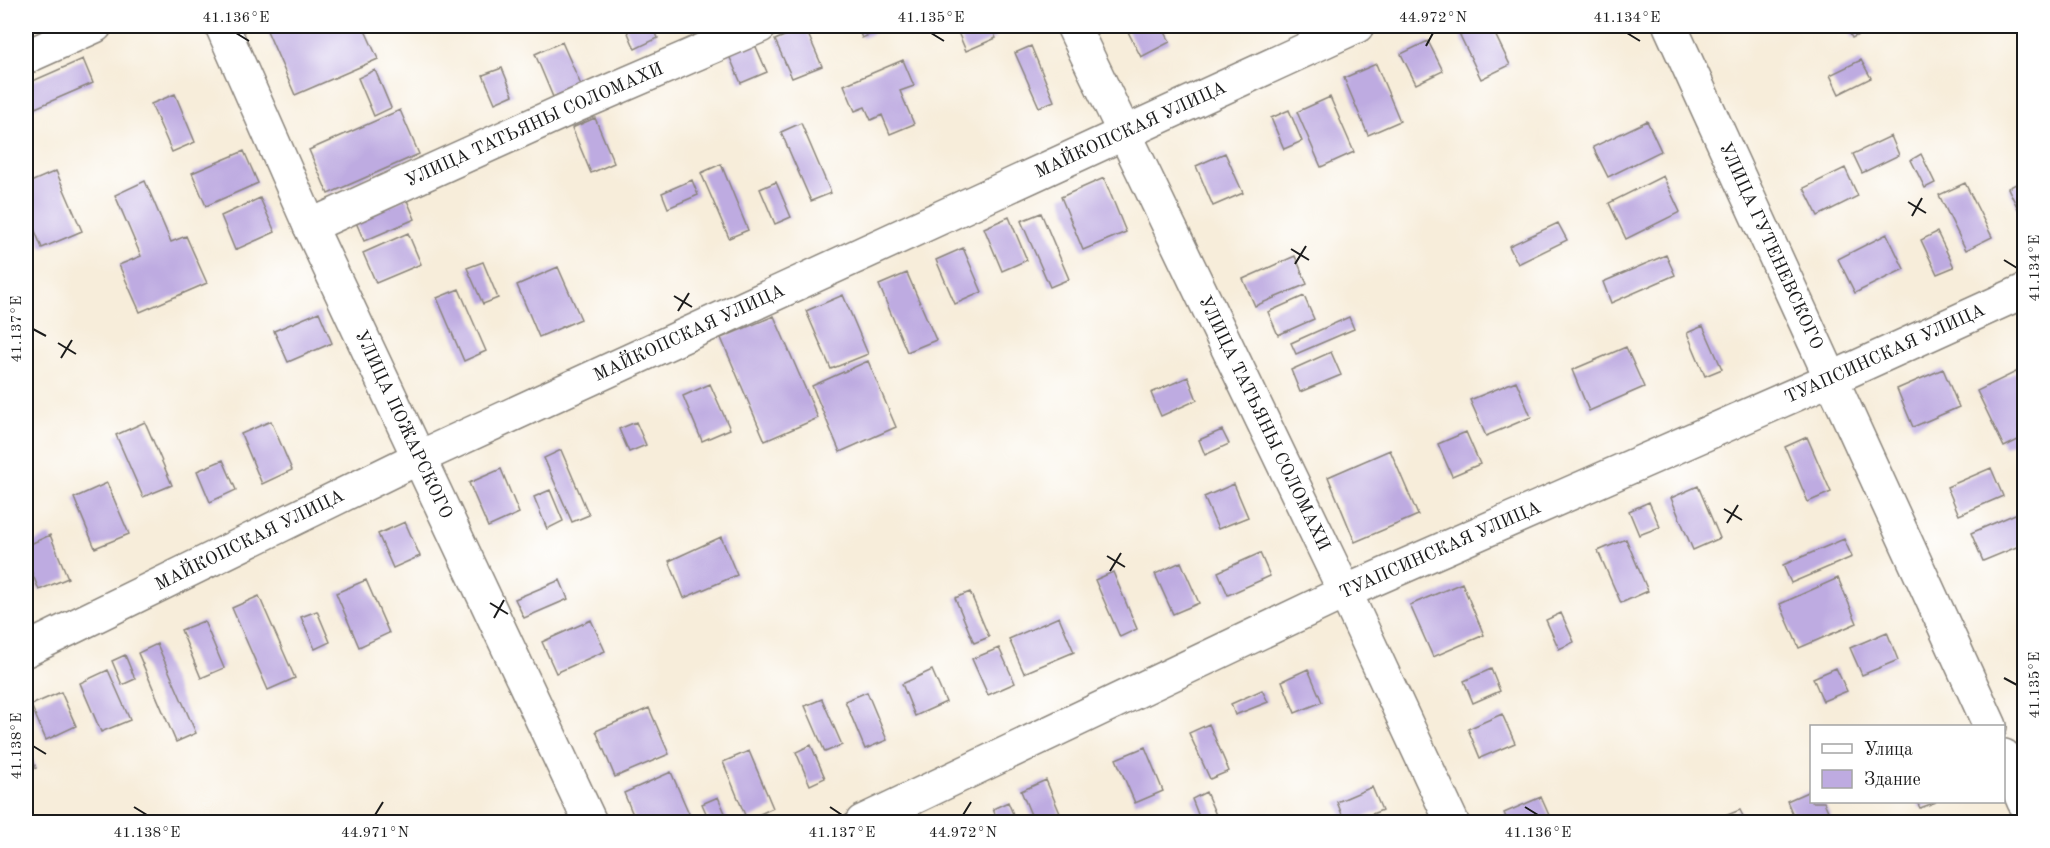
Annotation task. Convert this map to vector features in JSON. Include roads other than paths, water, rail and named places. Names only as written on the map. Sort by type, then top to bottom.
[{"type":"street","points":[[26,57],[95,26]]},
{"type":"street","name":"УЛИЦА ПОЖАРСКОГО","points":[[222,26],[310,226],[590,822]]},
{"type":"street","name":"УЛИЦА ТАТЬЯНЫ СОЛОМАХИ","points":[[310,226],[577,105],[760,26]]},
{"type":"street","name":"УЛИЦА ТАТЬЯНЫ СОЛОМАХИ","points":[[1073,26],[1345,592],[1452,822]]},
{"type":"street","name":"МАЙКОПСКАЯ УЛИЦА","points":[[26,650],[418,458],[1357,26]]},
{"type":"street","name":"УЛИЦА ГУТЕНЕВСКОГО","points":[[1670,26],[1833,378],[1990,725]]},
{"type":"street","name":"ТУАПСИНСКАЯ УЛИЦА","points":[[862,822],[1345,592],[1833,378],[2025,291]]},
{"type":"street","points":[[2005,758],[2025,802]]}]
